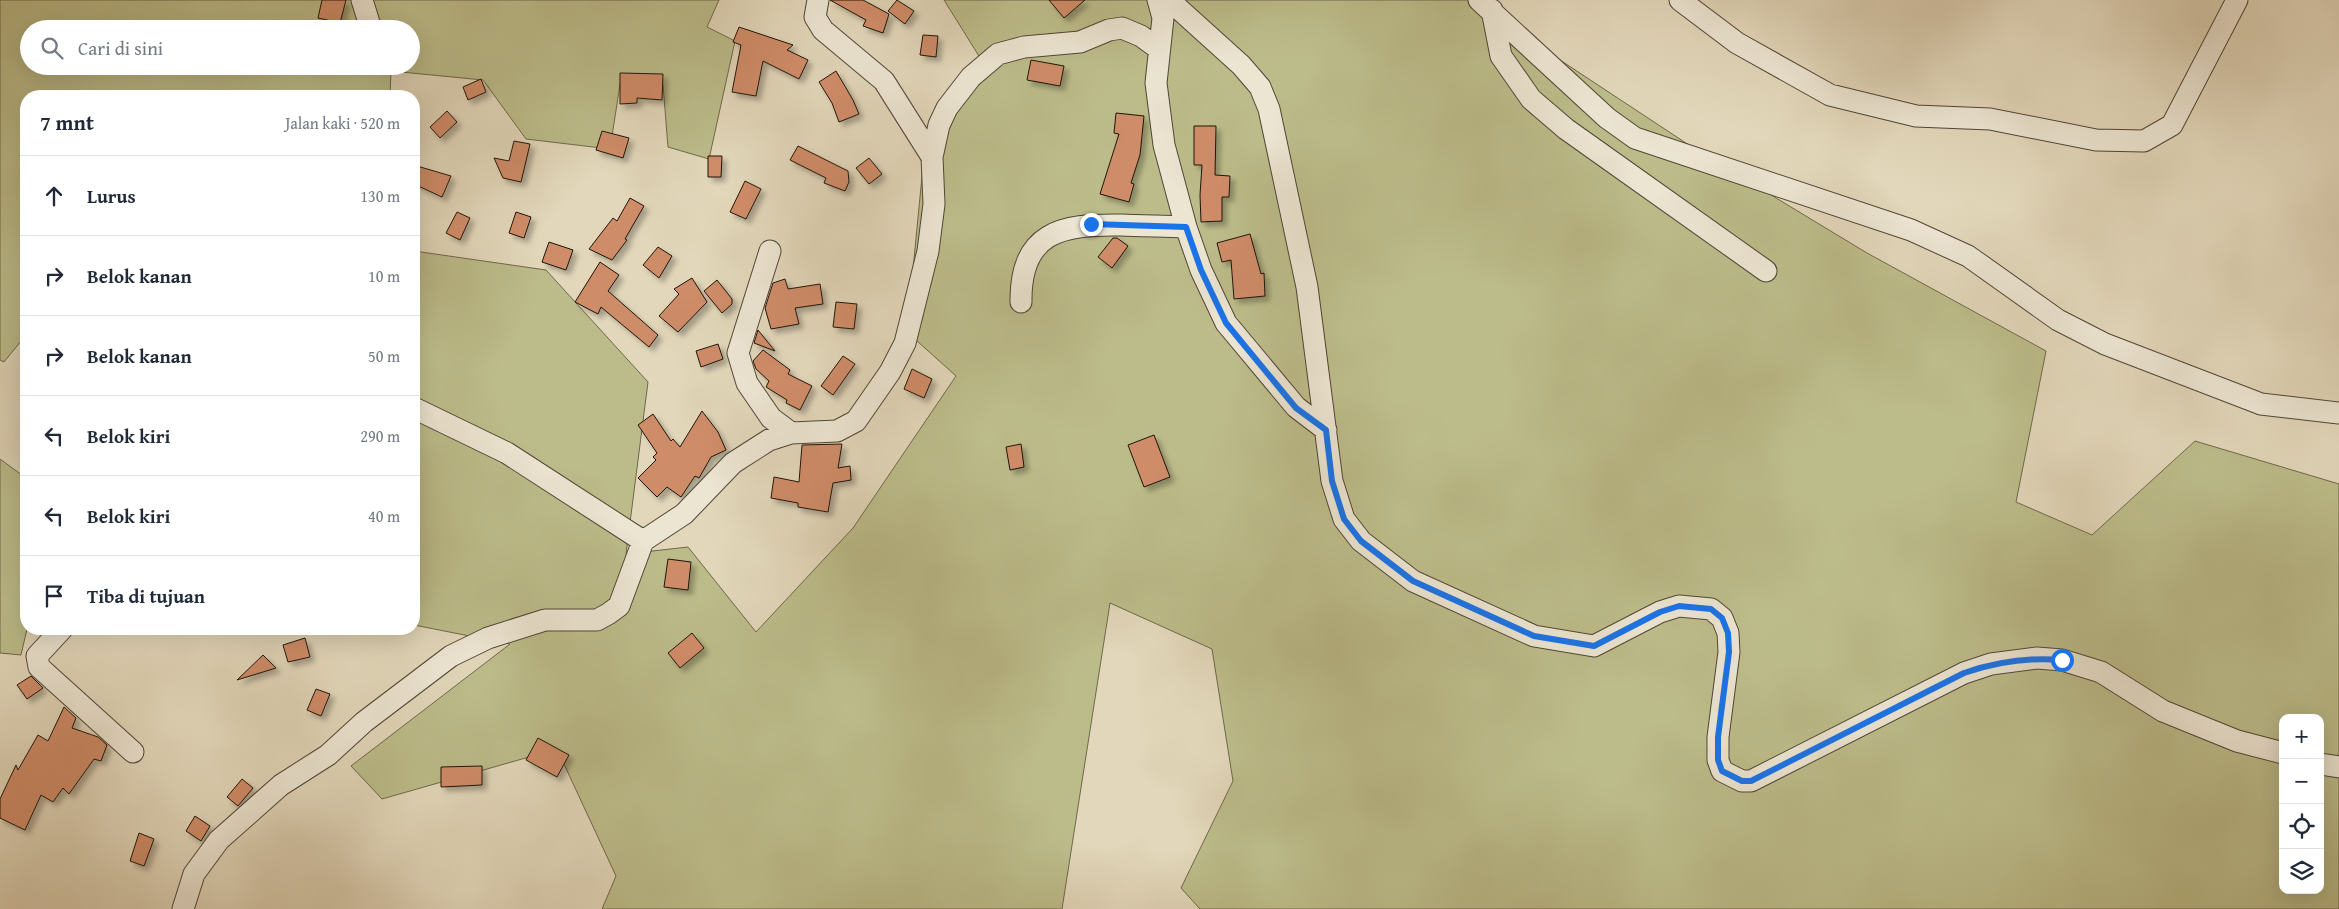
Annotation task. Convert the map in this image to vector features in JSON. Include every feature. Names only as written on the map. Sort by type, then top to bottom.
[{"type":"street","points":[[362,0],[368,20]]},
{"type":"street","points":[[818,0],[815,17],[823,30],[884,81],[932,157]]},
{"type":"street","points":[[1158,0],[1163,18],[1156,83],[1164,146],[1186,227],[1201,270],[1226,323],[1296,408],[1326,430]]},
{"type":"street","points":[[1169,0],[1241,65],[1260,87],[1269,110],[1307,287],[1332,481],[1344,519],[1361,541],[1413,581],[1534,636],[1594,646],[1660,612],[1679,606],[1711,609],[1722,618],[1728,633],[1729,652],[1718,737],[1718,760],[1722,771],[1742,781],[1751,781],[1964,673],[1991,664],[2037,658],[2062,660],[2101,672],[2163,711],[2237,741],[2279,752]]},
{"type":"street","points":[[1680,0],[1737,43],[1830,95],[1916,116],[1990,119],[2096,140],[2144,141],[2172,125],[2237,0]]},
{"type":"street","points":[[1485,5],[1501,56],[1531,99],[1566,129],[1766,271]]},
{"type":"street","points":[[1485,5],[1607,118],[1635,138],[1911,230],[1968,256],[2058,320],[2105,344],[2261,404],[2339,413]]},
{"type":"street","points":[[183,909],[194,874],[219,840],[281,785],[328,755],[364,722],[451,656],[488,638],[545,620],[597,620],[619,606],[643,540],[684,514],[733,463],[769,440],[791,433],[837,431],[856,420],[890,372],[905,343],[928,251],[934,204],[932,157],[939,125],[947,108],[972,78],[998,54],[1024,47],[1080,42],[1110,30],[1122,28],[1141,36],[1159,49]]},
{"type":"street","points":[[1021,302],[1021,280],[1028,258],[1036,245],[1064,228],[1091,224],[1186,227]]},
{"type":"street","points":[[770,251],[738,353],[748,383],[771,418],[791,433]]},
{"type":"street","points":[[420,411],[507,453],[643,540]]},
{"type":"street","points":[[56,635],[37,656],[39,667],[133,752]]},
{"type":"street","points":[[2324,765],[2339,767]]},
{"type":"green space","points":[[0,0],[719,0],[707,27],[735,41],[709,159],[668,147],[663,85],[621,78],[610,149],[526,139],[483,80],[420,74],[420,20],[20,20],[20,75],[391,75],[390,90],[20,90],[20,342],[4,362],[0,360]]},
{"type":"green space","points":[[944,0],[1469,0],[1695,149],[1867,253],[2046,351],[2016,502],[2092,535],[2195,441],[2339,484],[2339,909],[1200,909],[1181,888],[1233,781],[1212,649],[1110,603],[1062,909],[602,909],[616,876],[557,749],[382,799],[351,766],[510,644],[420,626],[420,252],[546,270],[648,382],[626,554],[688,547],[756,632],[853,528],[956,376],[907,332],[925,145],[987,69]]},
{"type":"green space","points":[[0,459],[20,474],[20,635],[26,635],[21,655],[0,653]]},
{"type":"building","points":[[322,0],[346,0],[341,20],[318,18]]},
{"type":"building","points":[[830,0],[863,0],[889,14],[883,33],[863,26],[866,20]]},
{"type":"building","points":[[897,0],[914,11],[905,24],[888,11]]},
{"type":"building","points":[[1049,0],[1085,0],[1064,18]]},
{"type":"building","points":[[739,27],[793,45],[787,50],[808,60],[799,79],[763,61],[756,96],[732,92],[741,45],[733,42]]},
{"type":"building","points":[[923,35],[938,36],[936,57],[920,55]]},
{"type":"building","points":[[1031,60],[1064,66],[1060,86],[1027,80]]},
{"type":"building","points":[[836,71],[859,114],[839,122],[832,103],[819,82]]},
{"type":"building","points":[[620,73],[663,74],[662,100],[637,98],[637,103],[620,104]]},
{"type":"building","points":[[481,79],[486,92],[468,100],[463,87]]},
{"type":"building","points":[[447,111],[457,122],[440,138],[430,127]]},
{"type":"building","points":[[1116,113],[1144,116],[1140,155],[1131,183],[1134,184],[1129,202],[1100,194],[1119,134],[1114,133]]},
{"type":"building","points":[[1194,126],[1216,126],[1215,175],[1230,176],[1229,197],[1222,197],[1222,221],[1201,222],[1202,165],[1194,165]]},
{"type":"building","points":[[602,131],[629,138],[623,158],[596,150]]},
{"type":"building","points":[[514,141],[530,144],[521,182],[503,178],[494,158],[509,161]]},
{"type":"building","points":[[798,146],[848,171],[849,182],[845,191],[824,183],[826,178],[790,160]]},
{"type":"building","points":[[708,156],[722,156],[721,177],[708,177]]},
{"type":"building","points":[[869,158],[882,174],[869,184],[856,168]]},
{"type":"building","points":[[420,167],[451,176],[442,197],[420,187]]},
{"type":"building","points":[[745,181],[761,189],[746,219],[730,212]]},
{"type":"building","points":[[630,198],[644,206],[625,239],[627,240],[612,260],[589,249],[613,218],[617,221]]},
{"type":"building","points":[[457,212],[470,218],[460,240],[446,233]]},
{"type":"building","points":[[516,212],[531,217],[524,238],[509,233]]},
{"type":"building","points":[[1250,234],[1261,274],[1264,273],[1265,296],[1234,299],[1231,260],[1222,262],[1217,243]]},
{"type":"building","points":[[1113,238],[1117,238],[1128,246],[1112,268],[1098,257]]},
{"type":"building","points":[[549,242],[573,250],[566,270],[542,262]]},
{"type":"building","points":[[658,247],[672,256],[659,278],[643,265]]},
{"type":"building","points":[[600,262],[619,275],[608,291],[658,335],[649,347],[601,307],[598,314],[575,302]]},
{"type":"building","points":[[692,278],[707,302],[678,332],[659,316],[679,294],[674,289]]},
{"type":"building","points":[[785,279],[788,289],[820,284],[823,304],[795,308],[799,324],[771,329],[765,308],[773,283]]},
{"type":"building","points":[[717,280],[732,299],[732,304],[722,313],[704,291]]},
{"type":"building","points":[[836,302],[857,304],[854,329],[833,327]]},
{"type":"building","points":[[758,330],[775,351],[754,343]]},
{"type":"building","points":[[718,344],[723,359],[701,367],[696,351]]},
{"type":"building","points":[[763,350],[790,370],[788,374],[812,386],[800,410],[786,403],[787,400],[766,387],[769,381],[756,369],[753,361]]},
{"type":"building","points":[[843,356],[855,364],[833,395],[821,386]]},
{"type":"building","points":[[912,369],[932,379],[924,398],[904,389]]},
{"type":"building","points":[[702,411],[718,432],[726,450],[711,457],[699,478],[695,476],[681,497],[667,487],[657,497],[638,478],[656,460],[653,457],[657,453],[638,425],[653,414],[671,441],[673,439],[680,447]]},
{"type":"building","points":[[1154,435],[1170,477],[1144,487],[1128,445]]},
{"type":"building","points":[[842,444],[838,468],[850,466],[851,480],[833,483],[828,512],[798,507],[798,503],[771,498],[774,477],[799,482],[802,445]]},
{"type":"building","points":[[1021,444],[1024,467],[1010,470],[1006,447]]},
{"type":"building","points":[[668,559],[691,562],[688,590],[664,587]]},
{"type":"building","points":[[692,633],[704,648],[680,668],[668,653]]},
{"type":"building","points":[[305,638],[310,657],[288,662],[283,645]]},
{"type":"building","points":[[263,655],[276,668],[237,680]]},
{"type":"building","points":[[31,676],[43,688],[27,699],[17,685]]},
{"type":"building","points":[[316,689],[330,694],[321,716],[307,710]]},
{"type":"building","points":[[64,707],[76,718],[72,728],[98,737],[107,745],[101,761],[94,759],[69,794],[63,788],[53,802],[41,795],[25,830],[0,818],[0,799],[16,765],[18,770],[38,735],[48,741]]},
{"type":"building","points":[[538,738],[569,755],[557,777],[526,760]]},
{"type":"building","points":[[482,766],[482,785],[441,787],[441,767]]},
{"type":"building","points":[[242,779],[253,788],[238,806],[227,797]]},
{"type":"building","points":[[195,816],[210,826],[201,841],[186,831]]},
{"type":"building","points":[[139,833],[154,839],[144,866],[130,861]]},
{"type":"route","points":[[1091,224],[1186,227],[1201,270],[1226,323],[1296,408],[1326,430],[1332,481],[1344,519],[1361,541],[1413,581],[1534,636],[1594,646],[1660,612],[1679,606],[1711,609],[1722,618],[1728,633],[1729,652],[1718,737],[1718,760],[1722,771],[1742,781],[1751,781],[1964,673],[1991,664],[2037,658],[2062,660]]}]
